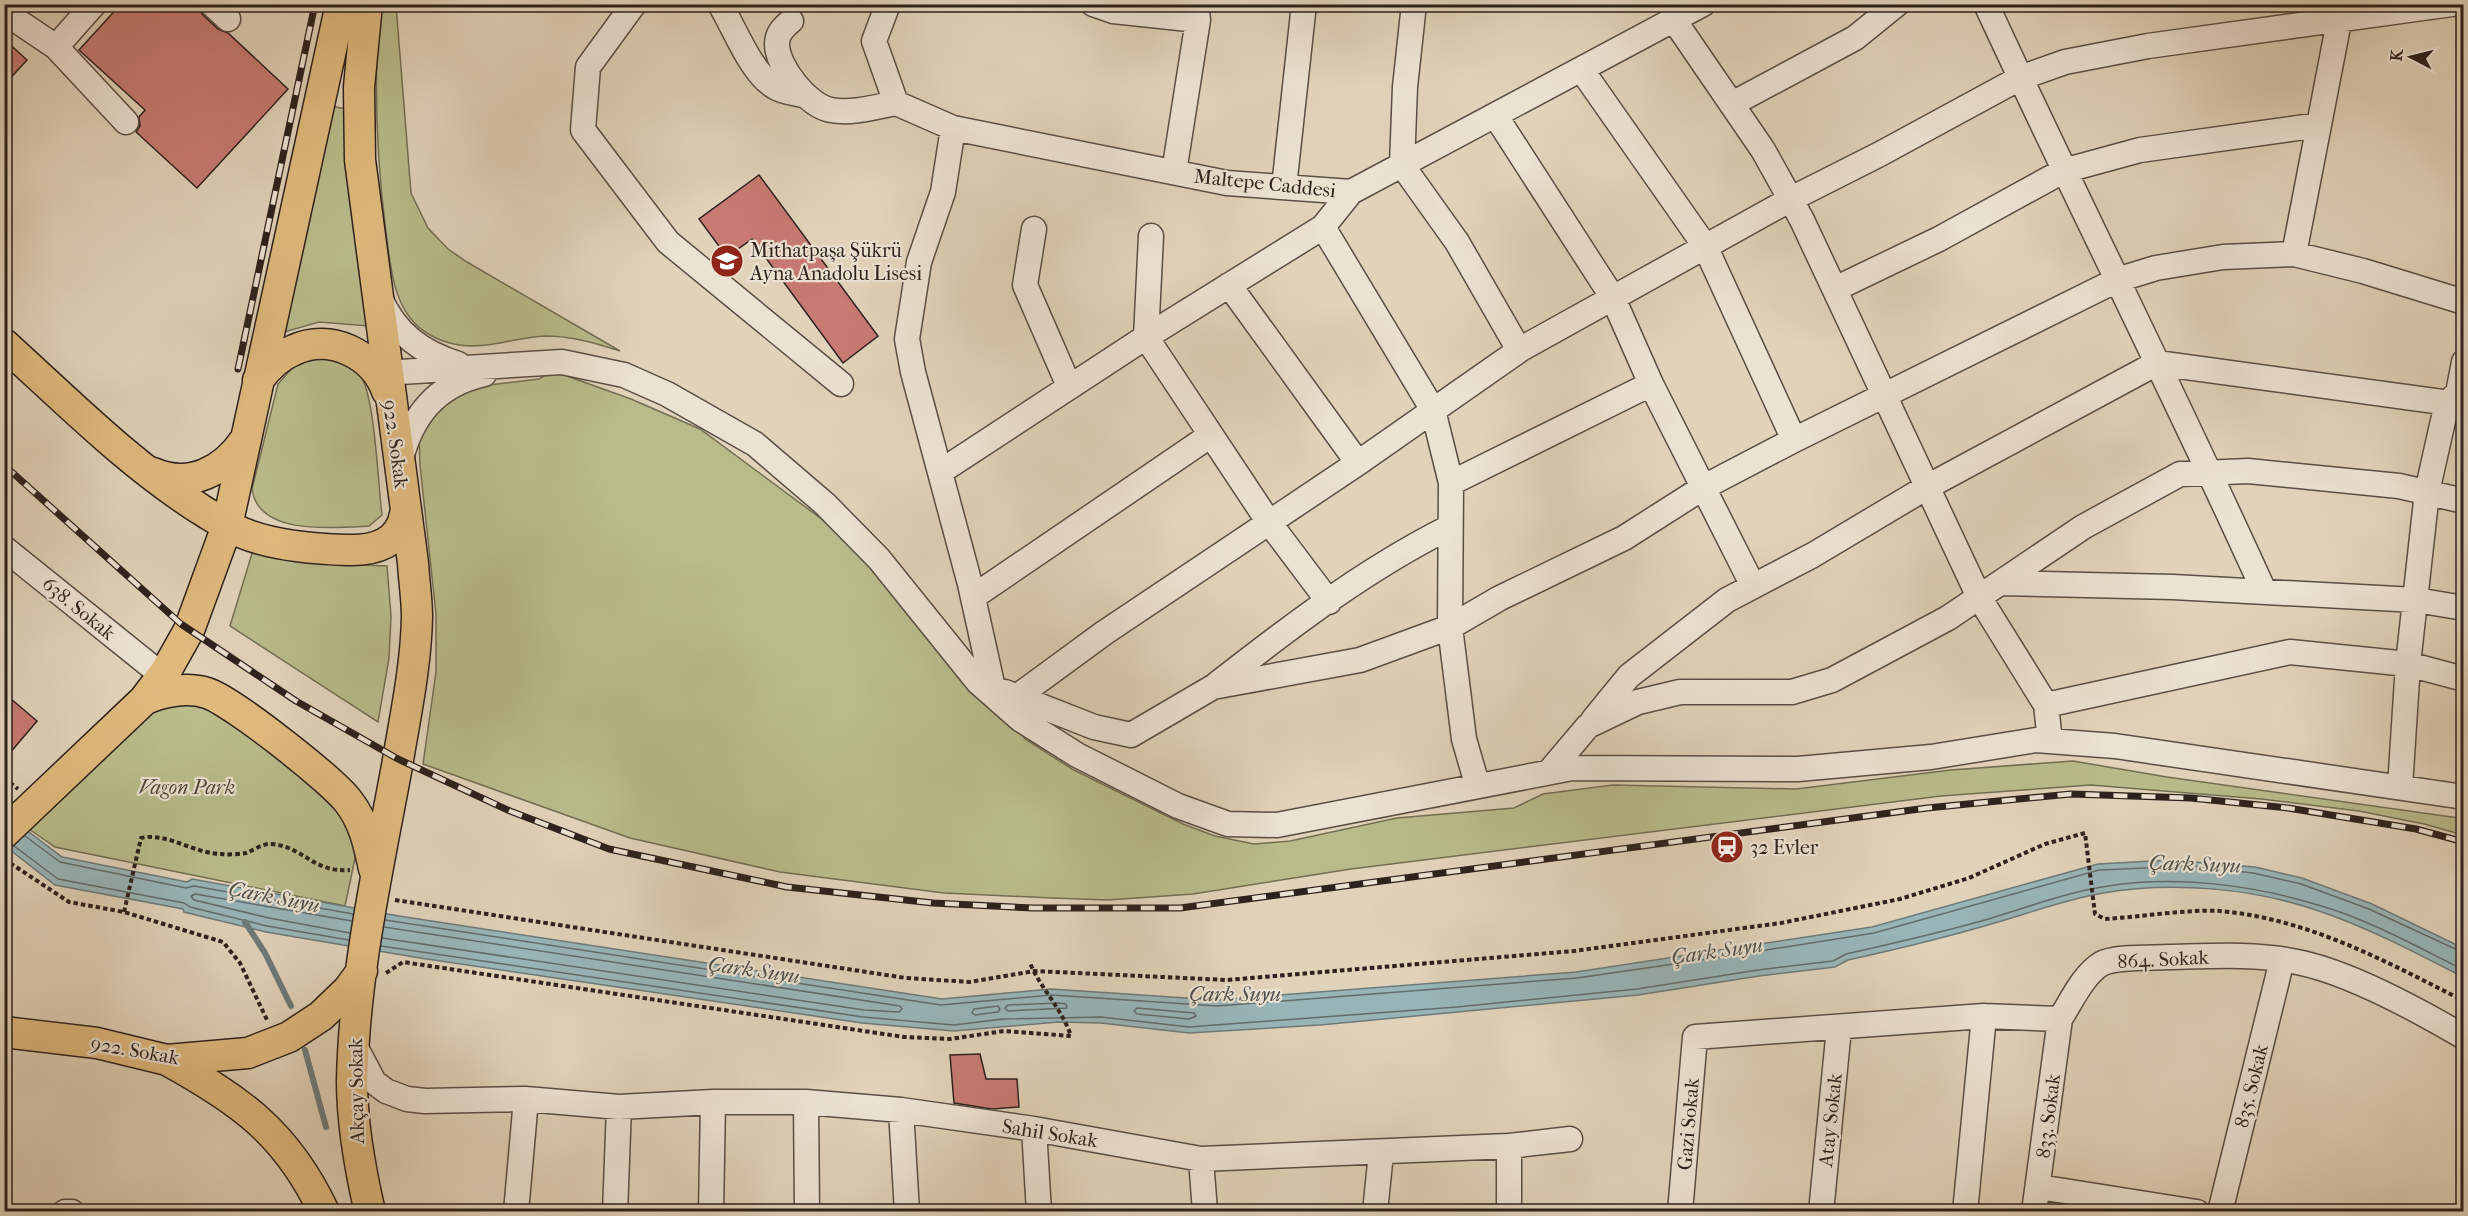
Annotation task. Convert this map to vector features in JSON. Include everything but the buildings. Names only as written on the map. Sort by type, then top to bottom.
[{"type":"main road","points":[[14,794],[144,700],[166,671],[189,630],[227,526],[341,4]]},
{"type":"main road","name":"922. Sokak","points":[[4,1032],[97,1043],[167,1060],[248,1053],[289,1037],[373,973],[374,887],[409,698],[416,630],[413,563],[390,402],[376,366],[374,279],[364,203],[358,124],[367,4]]},
{"type":"main road","points":[[4,344],[144,469],[227,526],[249,536],[322,549],[362,550],[392,540],[401,529],[405,513]]},
{"type":"main road","points":[[258,380],[285,355],[303,347],[333,345],[344,347],[376,366]]},
{"type":"main road","points":[[144,469],[166,478],[195,478],[221,466],[245,440]]},
{"type":"main road","points":[[4,833],[14,794],[93,732],[153,668],[181,624],[227,526]]},
{"type":"main road","name":"922. Sokak","points":[[144,700],[190,690],[214,696],[322,775],[349,802],[359,818],[374,887]]},
{"type":"main road","name":"Akçay Sokak","points":[[370,1212],[361,1175],[352,1084],[354,1044],[373,973]]},
{"type":"main road","points":[[167,1060],[228,1095],[268,1129],[297,1164],[324,1212]]},
{"type":"street","points":[[56,47],[94,4]]},
{"type":"street","points":[[634,4],[588,67],[583,130],[668,242],[841,384]]},
{"type":"street","points":[[720,4],[752,63],[776,88],[803,95],[828,110],[851,112],[896,103],[874,41],[888,4]]},
{"type":"street","points":[[1093,4],[1113,10],[1197,12],[1174,172]]},
{"type":"street","points":[[1284,187],[1304,4]]},
{"type":"street","points":[[1414,4],[1405,87],[1402,165],[1457,243],[1519,350]]},
{"type":"street","points":[[1732,104],[1855,38],[1897,4]]},
{"type":"street","points":[[1986,4],[2063,171],[2210,472],[2264,591]]},
{"type":"street","points":[[1018,696],[1104,633],[1268,521],[1358,463],[1519,350],[1791,199],[1880,154],[2019,78],[2065,62],[2342,12],[2452,4]]},
{"type":"street","name":"Maltepe Caddesi","points":[[896,103],[953,128],[1227,183],[1352,192],[1701,5]]},
{"type":"street","points":[[4,12],[56,47],[126,122]]},
{"type":"street","points":[[2294,254],[2342,12]]},
{"type":"street","points":[[1674,20],[1763,150],[1791,199],[1979,597],[2046,705],[2050,741]]},
{"type":"street","points":[[791,21],[782,29],[777,44],[785,66],[803,95]]},
{"type":"street","points":[[1581,69],[1706,246],[1794,440]]},
{"type":"street","points":[[1496,115],[1613,298],[1651,384],[1753,586]]},
{"type":"street","points":[[1835,289],[1939,239],[2063,171],[2139,150],[2319,125]]},
{"type":"street","points":[[953,128],[943,192],[919,262],[907,339],[913,372],[973,597],[986,685]]},
{"type":"street","points":[[940,472],[1069,386],[1323,226],[1352,192]]},
{"type":"street","points":[[1323,226],[1433,410],[1450,483],[1448,528],[1450,627],[1464,738],[1477,784]]},
{"type":"street","points":[[1034,229],[1025,285],[1069,386]]},
{"type":"street","points":[[1151,236],[1146,337],[1268,521],[1329,602]]},
{"type":"street","points":[[1213,687],[1360,660],[1450,627],[1500,598],[1624,538],[1704,487],[1794,440],[2117,280],[2156,268],[2223,257],[2294,254],[2363,271],[2463,302]]},
{"type":"street","points":[[374,279],[385,309],[410,341],[426,352],[466,366]]},
{"type":"street","points":[[1229,285],[1358,463]]},
{"type":"street","points":[[376,366],[466,366],[562,362],[624,375],[667,394],[754,444],[825,504],[879,559],[986,685],[1020,719],[1077,755],[1178,806],[1228,824],[1277,825],[1477,784],[1572,768],[1798,769],[1931,757],[2036,740],[2115,746],[2463,797]]},
{"type":"street","points":[[399,466],[408,439],[424,409],[449,386],[468,378],[534,363]]},
{"type":"street","points":[[1549,772],[1629,676],[1681,633],[1727,600],[1813,555],[1928,487],[2157,363],[2455,404]]},
{"type":"street","points":[[2400,788],[2408,664],[2427,492],[2455,404],[2463,363]]},
{"type":"street","points":[[1450,483],[1651,384]]},
{"type":"street","points":[[973,597],[1211,435]]},
{"type":"street","points":[[1588,726],[1638,702],[1680,692],[1792,693],[1832,680],[1948,618],[2083,527],[2180,474],[2248,471],[2399,486],[2463,501]]},
{"type":"street","points":[[986,685],[1094,727],[1131,735],[1213,687],[1274,639],[1411,546],[1448,528]]},
{"type":"street","name":"638. Sokak","points":[[4,548],[153,668]]},
{"type":"street","points":[[2000,582],[2264,591],[2416,600],[2463,608]]},
{"type":"street","points":[[2046,705],[2290,652],[2408,664],[2463,679]]},
{"type":"street","name":"864. Sokak","points":[[2060,1019],[2084,981],[2101,964],[2125,959],[2213,956],[2282,960],[2339,974],[2428,1016],[2463,1037]]},
{"type":"street","name":"835. Sokak","points":[[2220,1212],[2282,960]]},
{"type":"street","points":[[1965,1212],[1984,1016]]},
{"type":"street","points":[[1839,1028],[1984,1016],[2060,1019]]},
{"type":"street","name":"833. Sokak","points":[[2034,1212],[2060,1019]]},
{"type":"street","name":"Gazi Sokak","points":[[1680,1212],[1695,1037],[1839,1028]]},
{"type":"street","name":"Atay Sokak","points":[[1821,1212],[1839,1028]]},
{"type":"street","name":"Sahil Sokak","points":[[354,1044],[374,1082],[386,1091],[407,1099],[425,1101],[526,1099],[619,1107],[713,1102],[806,1102],[901,1110],[1200,1159],[1381,1153],[1509,1146],[1570,1139]]},
{"type":"street","points":[[516,1212],[526,1099]]},
{"type":"street","points":[[711,1212],[713,1102]]},
{"type":"street","points":[[806,1102],[807,1212]]},
{"type":"street","points":[[615,1212],[619,1107]]},
{"type":"street","points":[[901,1110],[908,1212]]},
{"type":"street","points":[[1034,1130],[1039,1212]]},
{"type":"street","points":[[1509,1146],[1509,1212]]},
{"type":"street","points":[[1375,1212],[1381,1153]]},
{"type":"street","points":[[1200,1159],[1204,1212]]},
{"type":"street","points":[[2039,1187],[2197,1212]]},
{"type":"street","points":[[65,1212],[72,1212]]},
{"type":"path","points":[[124,912],[141,838],[150,836],[170,840],[197,851],[222,854],[244,853],[269,843],[288,848],[321,868],[337,871],[374,887],[906,978],[970,982],[1034,971],[1227,980],[1574,951],[1781,922],[1900,899],[1969,878],[2045,844],[2085,833],[2095,915]]},
{"type":"path","points":[[4,859],[69,902],[124,912],[223,942],[240,963],[268,1024]]},
{"type":"path","points":[[373,973],[403,962],[677,1005],[757,1013],[915,1037],[950,1039],[1005,1031],[1071,1036],[1064,1016],[1036,977],[1030,963]]},
{"type":"green space","points":[[379,5],[396,5],[411,193],[428,228],[448,249],[467,262],[620,351],[583,340],[555,336],[465,346],[436,338],[425,332],[411,319],[400,300],[393,278],[380,175],[377,118]]},
{"type":"green space","points":[[331,106],[346,109],[368,326],[319,322],[281,333]]},
{"type":"green space","points":[[315,357],[352,367],[361,376],[366,387],[373,422],[382,515],[369,526],[318,528],[282,522],[268,515],[257,504],[252,489],[278,384],[294,366]]},
{"type":"green space","points":[[553,371],[631,399],[700,429],[823,520],[867,558],[1025,739],[1072,769],[1183,824],[1215,836],[1254,844],[1290,841],[1397,818],[1514,808],[1543,794],[1613,785],[1796,789],[1951,770],[2073,761],[2167,777],[2459,818],[2463,819],[2463,835],[2424,824],[2359,811],[2261,799],[2091,785],[1941,796],[1351,869],[1193,894],[1108,900],[944,893],[780,872],[630,838],[423,764],[436,672],[436,614],[419,438],[435,411],[472,387],[539,379]]},
{"type":"green space","points":[[253,550],[321,563],[387,566],[391,616],[389,658],[378,722],[230,626]]},
{"type":"green space","name":"Vagon Park","points":[[167,684],[217,699],[362,825],[345,906],[55,847],[26,827]]},
{"type":"water","name":"Çark Suyu","points":[[4,813],[62,857],[187,882],[192,879],[399,916],[942,999],[1051,989],[1217,1000],[1576,972],[1872,927],[2098,864],[2170,860],[2255,867],[2302,878],[2372,904],[2463,948],[2463,977],[2374,933],[2294,903],[2240,892],[2184,887],[2156,888],[2129,889],[2077,899],[1960,933],[1848,960],[1835,967],[1638,995],[1320,1025],[1189,1033],[1101,1023],[1058,1022],[954,1031],[862,1023],[420,958],[266,932],[184,912],[183,909],[55,885],[5,846]]},
{"type":"waterway","points":[[245,922],[265,953],[291,1006]]},
{"type":"waterway","points":[[305,1050],[326,1127]]},
{"type":"railway","points":[[238,369],[315,4]]},
{"type":"railway","points":[[4,465],[181,624],[296,701],[398,759],[510,811],[609,849],[787,887],[933,903],[1033,908],[1180,908],[1927,808],[2071,794],[2191,798],[2288,808],[2416,829],[2464,842]]},
{"type":"place","name":"Mithatpaşa Şükrü Ayna Anadolu Lisesi","points":[[727,261]]},
{"type":"place","name":"32 Evler","points":[[1727,847]]}]
